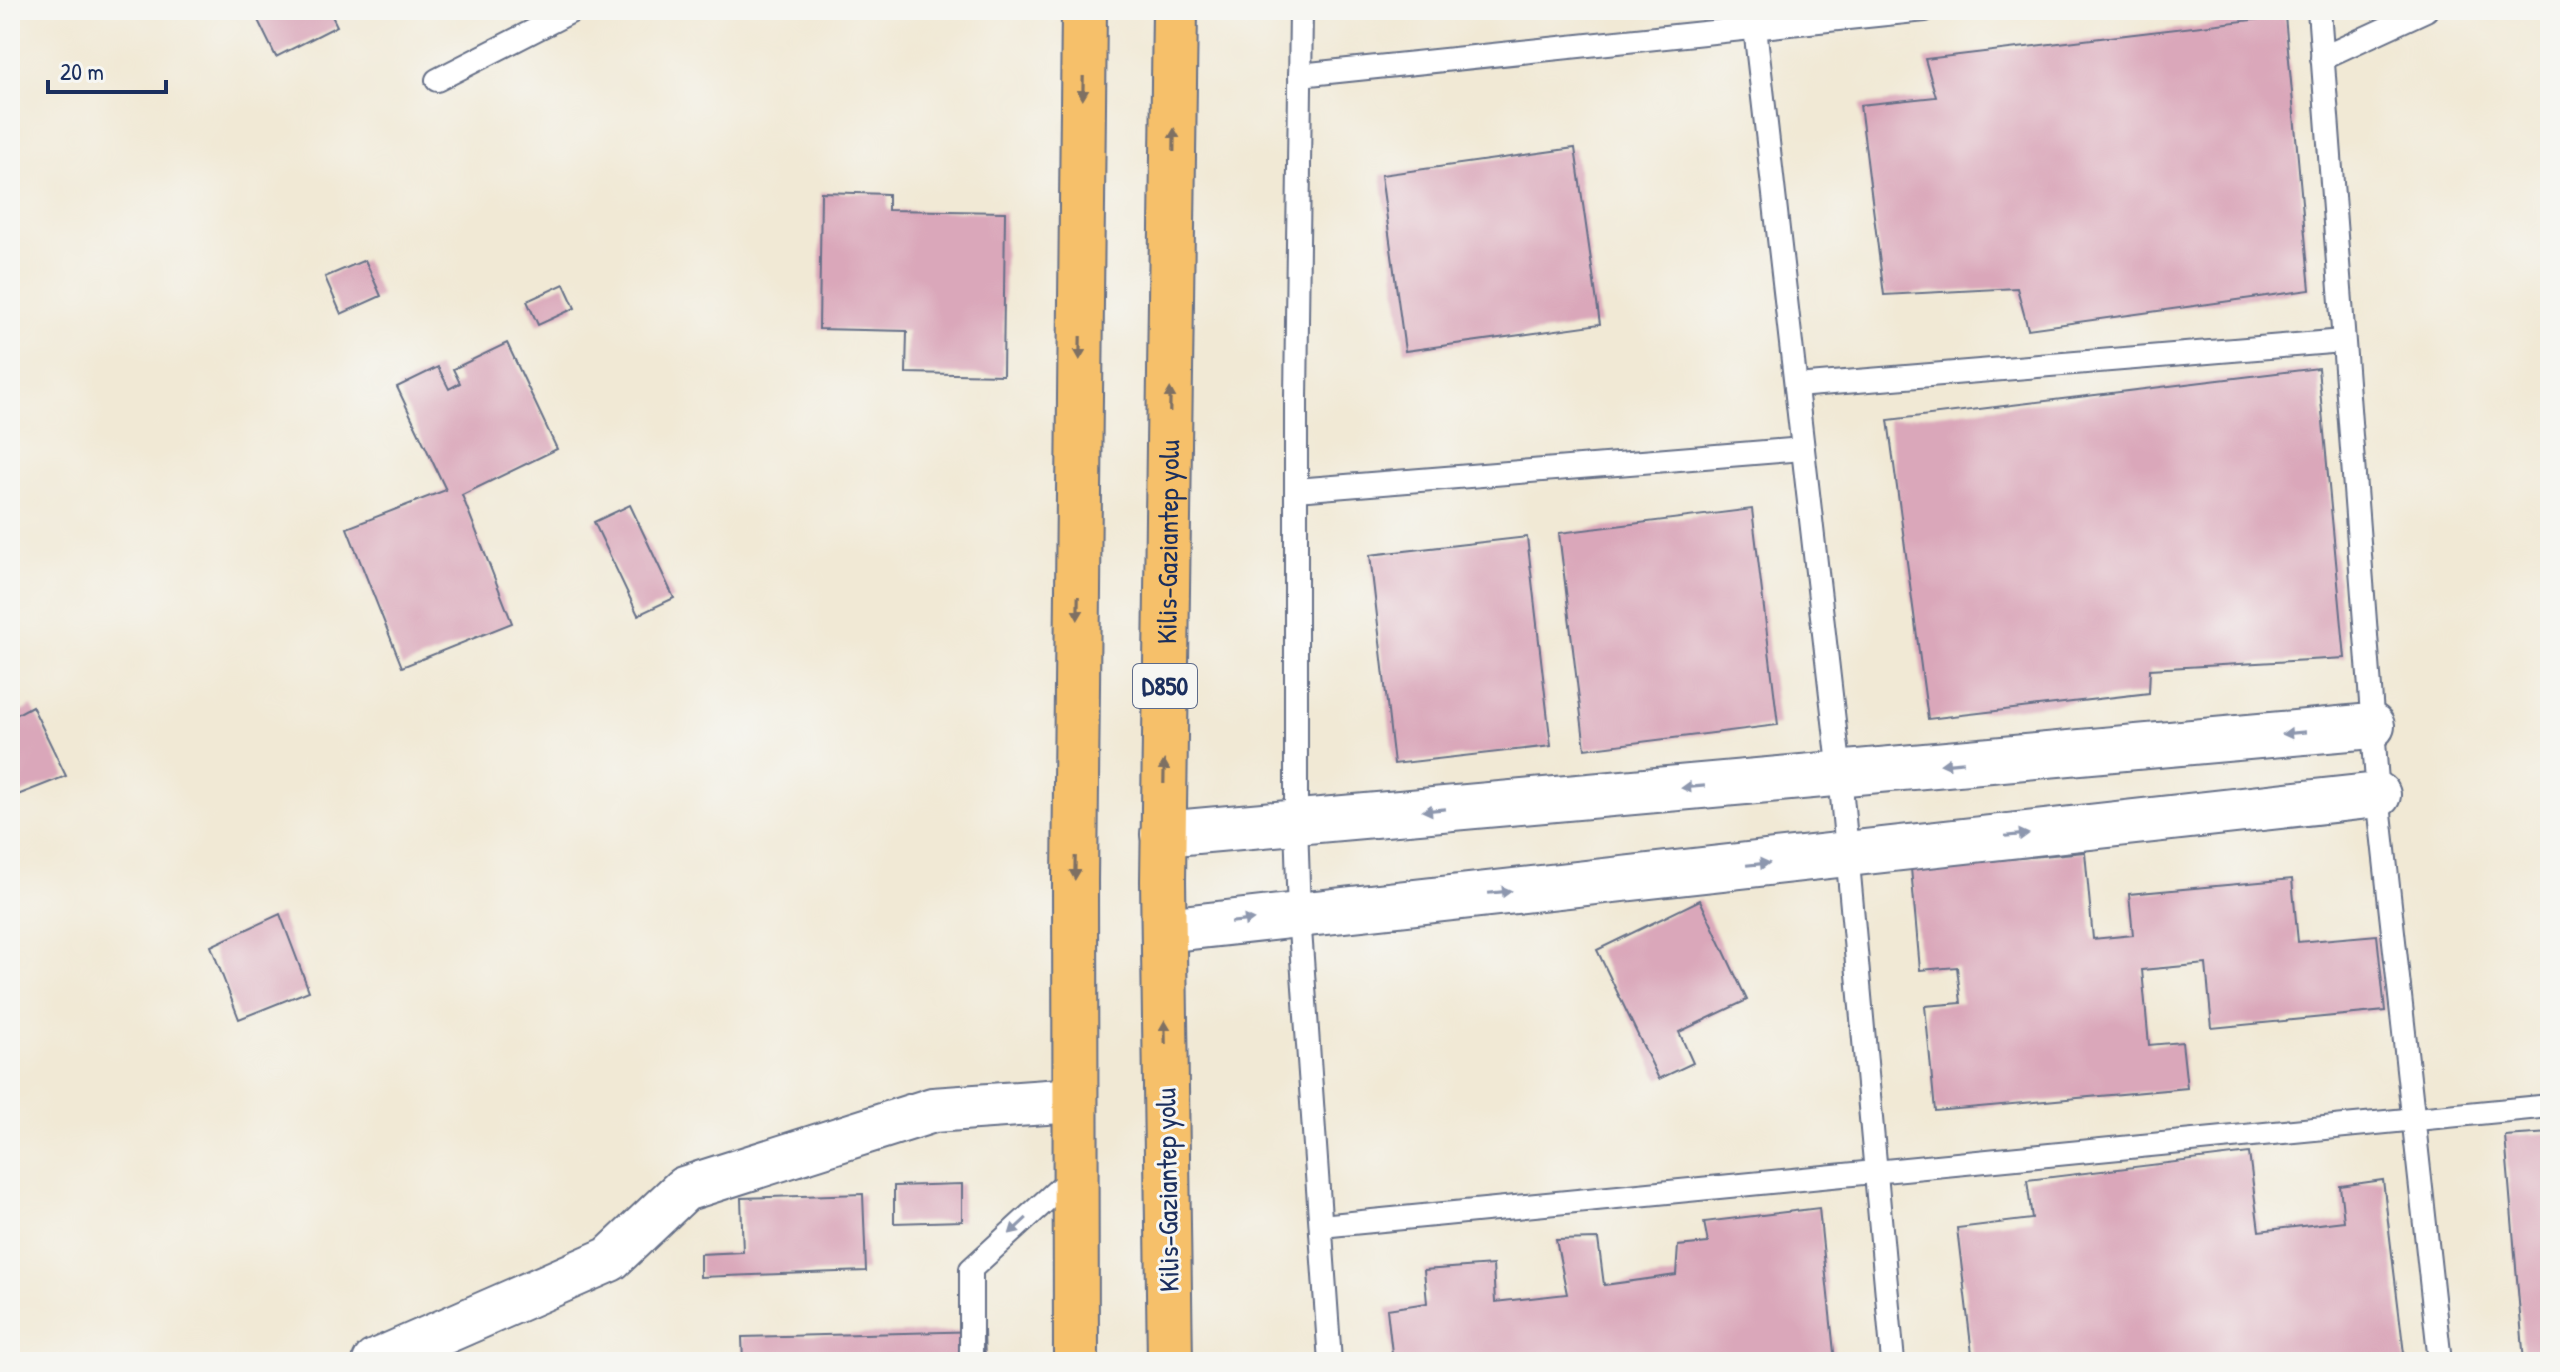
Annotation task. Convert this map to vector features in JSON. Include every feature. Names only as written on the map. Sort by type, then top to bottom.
[{"type":"highway","points":[[1076,1362],[1075,881],[1084,10]]},
{"type":"highway","name":"Kilis-Gaziantep yolu","points":[[1170,1362],[1163,834],[1175,10]]},
{"type":"street","points":[[1163,834],[2372,726]]},
{"type":"street","points":[[1164,930],[2378,795]]},
{"type":"street","points":[[375,1362],[610,1259],[684,1189],[933,1110],[1075,1100]]},
{"type":"lane","points":[[437,80],[574,10]]},
{"type":"lane","points":[[1301,10],[1296,822],[1299,915],[1330,1362]]},
{"type":"lane","points":[[1300,75],[1754,19],[1925,10]]},
{"type":"lane","points":[[2319,10],[2378,795],[2440,1362]]},
{"type":"lane","points":[[2322,58],[2426,10]]},
{"type":"lane","points":[[1754,19],[1840,774],[1893,1362]]},
{"type":"lane","points":[[1796,386],[2343,341]]},
{"type":"lane","points":[[1296,490],[1803,449]]},
{"type":"lane","points":[[1321,1226],[2550,1106]]},
{"type":"lane","points":[[971,1362],[971,1269],[1076,1173]]},
{"type":"building","points":[[253,10],[329,10],[337,26],[276,57]]},
{"type":"building","points":[[2285,16],[2310,290],[2028,329],[2017,288],[1884,295],[1860,105],[1936,97],[1925,59]]},
{"type":"building","points":[[1575,148],[1600,324],[1405,351],[1381,175]]},
{"type":"building","points":[[821,192],[888,194],[888,210],[1005,212],[1003,375],[906,373],[907,331],[819,329]]},
{"type":"building","points":[[365,260],[381,296],[341,314],[325,277]]},
{"type":"building","points":[[564,284],[575,308],[538,325],[527,301]]},
{"type":"building","points":[[507,343],[557,449],[462,495],[512,623],[402,667],[347,528],[446,490],[397,387],[438,367],[449,389],[460,383],[453,369]]},
{"type":"building","points":[[2318,368],[2345,658],[2150,669],[2149,693],[1928,719],[1888,420]]},
{"type":"building","points":[[630,505],[674,598],[638,615],[594,522]]},
{"type":"building","points":[[1752,509],[1778,725],[1585,749],[1559,533]]},
{"type":"building","points":[[1527,537],[1551,746],[1394,764],[1370,555]]},
{"type":"building","points":[[32,706],[66,776],[10,798],[10,718]]},
{"type":"building","points":[[2085,852],[2093,939],[2133,935],[2129,894],[2292,879],[2298,942],[2377,935],[2385,1011],[2212,1028],[2206,964],[2142,970],[2149,1045],[2182,1042],[2187,1088],[1935,1111],[1925,1006],[1961,1003],[1957,967],[1920,970],[1911,868]]},
{"type":"building","points":[[1700,900],[1747,1000],[1679,1032],[1693,1063],[1659,1079],[1597,950]]},
{"type":"building","points":[[280,914],[309,991],[239,1019],[211,946]]},
{"type":"building","points":[[2550,1133],[2550,1362],[2524,1362],[2505,1136]]},
{"type":"building","points":[[2249,1153],[2259,1231],[2344,1221],[2340,1186],[2383,1180],[2405,1362],[1973,1362],[1957,1228],[2032,1219],[2027,1180]]},
{"type":"building","points":[[962,1184],[962,1221],[894,1223],[894,1186]]},
{"type":"building","points":[[863,1194],[866,1271],[700,1277],[700,1254],[743,1252],[741,1198]]},
{"type":"building","points":[[1819,1208],[1835,1362],[1393,1362],[1387,1309],[1427,1303],[1424,1270],[1493,1265],[1495,1302],[1567,1294],[1556,1240],[1598,1239],[1604,1285],[1676,1275],[1678,1246],[1708,1243],[1704,1222]]},
{"type":"building","points":[[984,1331],[985,1362],[743,1362],[742,1337]]}]
